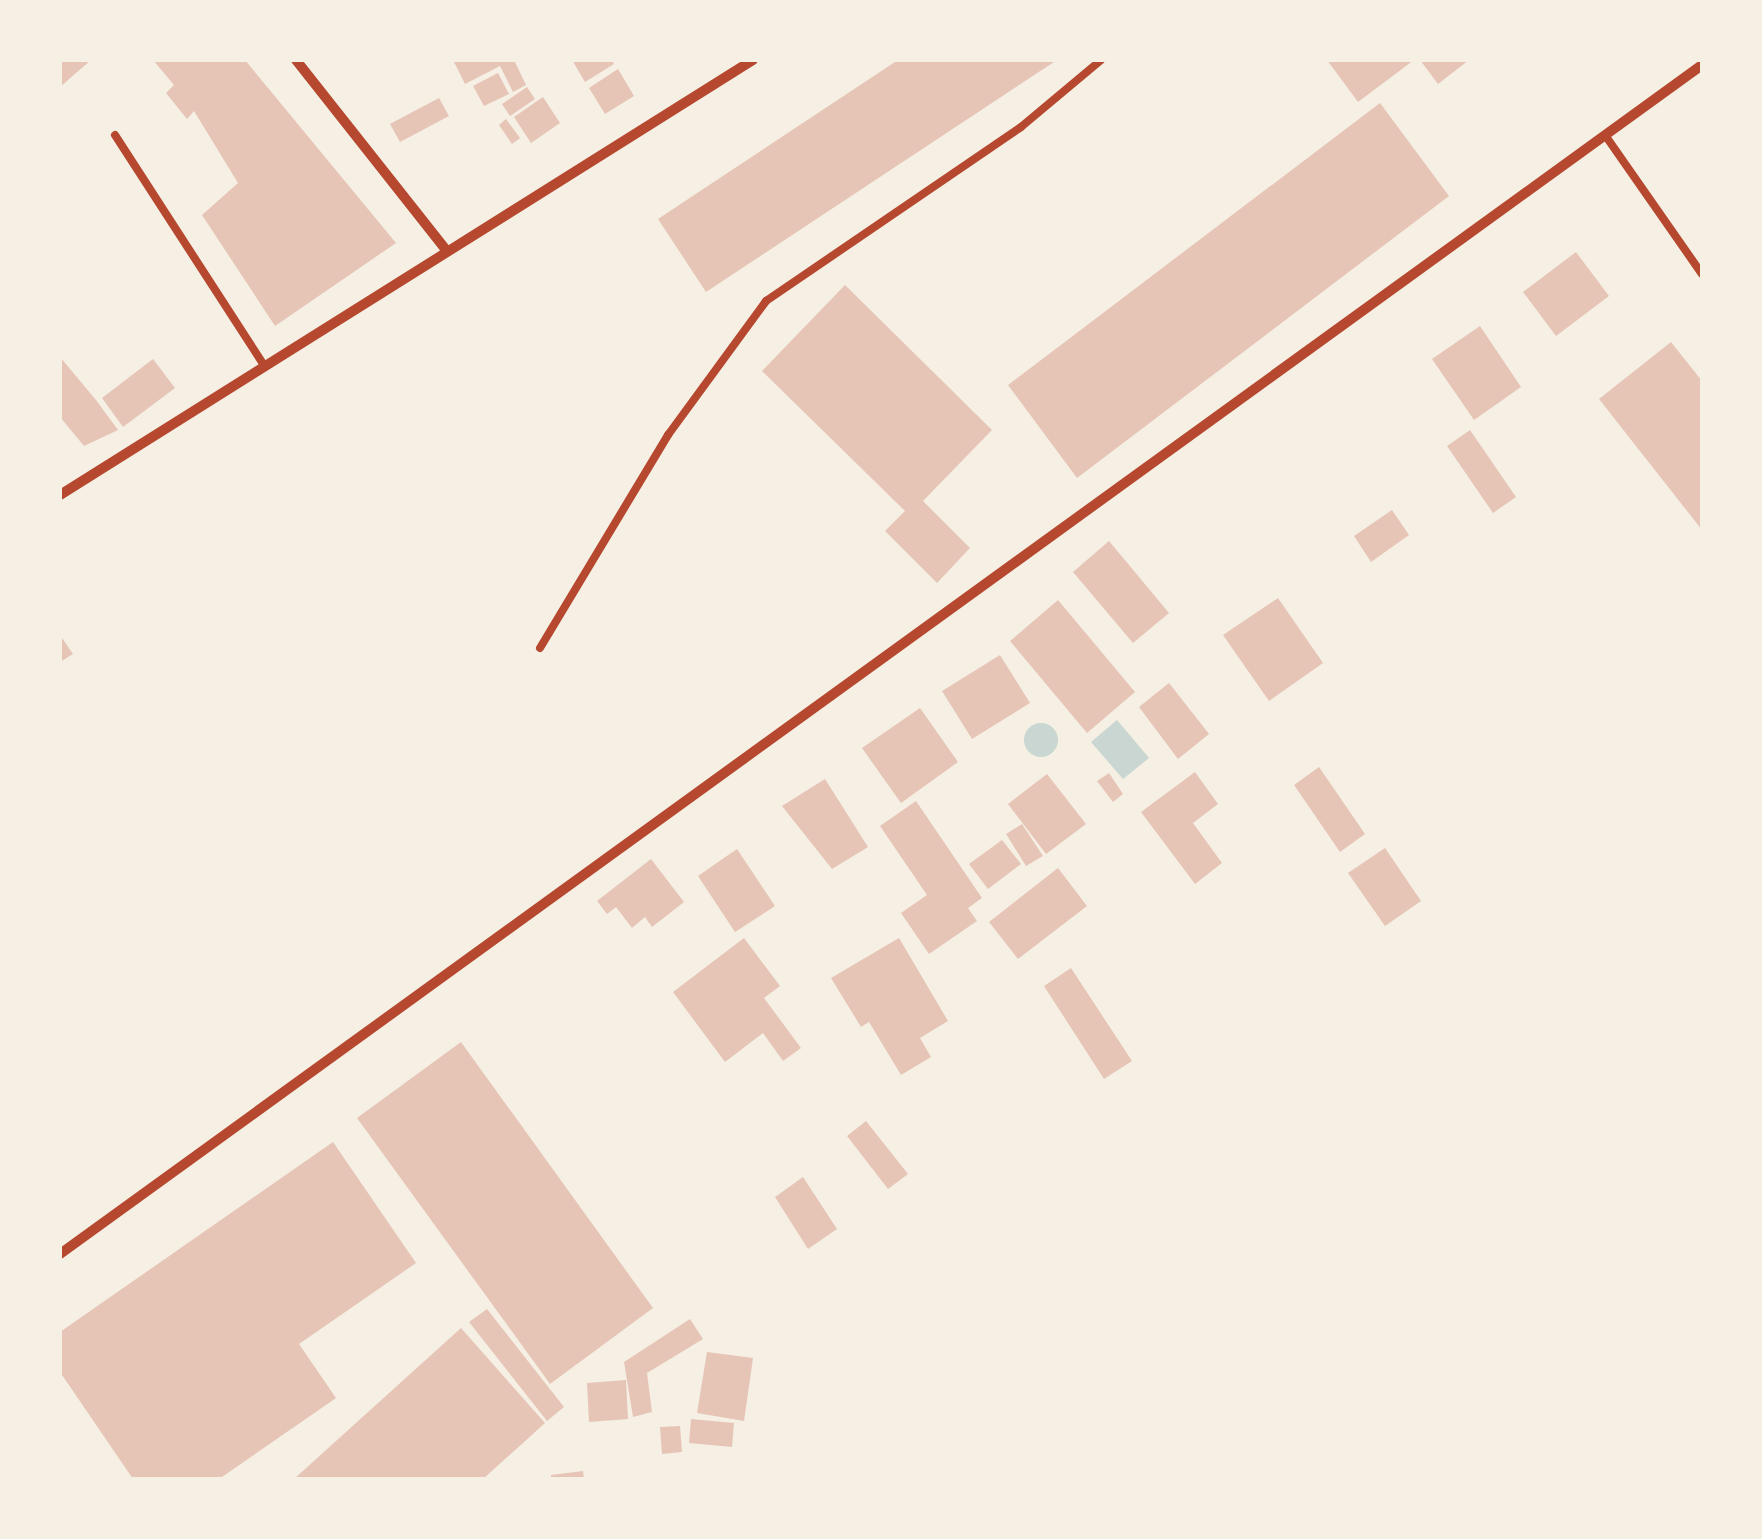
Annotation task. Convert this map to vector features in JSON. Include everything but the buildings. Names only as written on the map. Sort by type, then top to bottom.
[{"type":"street","points":[[296,60],[446,250]]},
{"type":"street","points":[[60,495],[753,60]]},
{"type":"street","points":[[60,1254],[1702,65]]},
{"type":"lane","points":[[540,648],[668,435],[766,301],[1021,127],[1102,60]]},
{"type":"lane","points":[[114,134],[265,367]]},
{"type":"lane","points":[[1606,135],[1702,274]]},
{"type":"shaded area","points":[[1117,720],[1149,758],[1123,779],[1091,742]]},
{"type":"shaded area","points":[[1041,723],[1053,728],[1058,740],[1053,752],[1041,757],[1029,752],[1024,740],[1029,728]]}]
